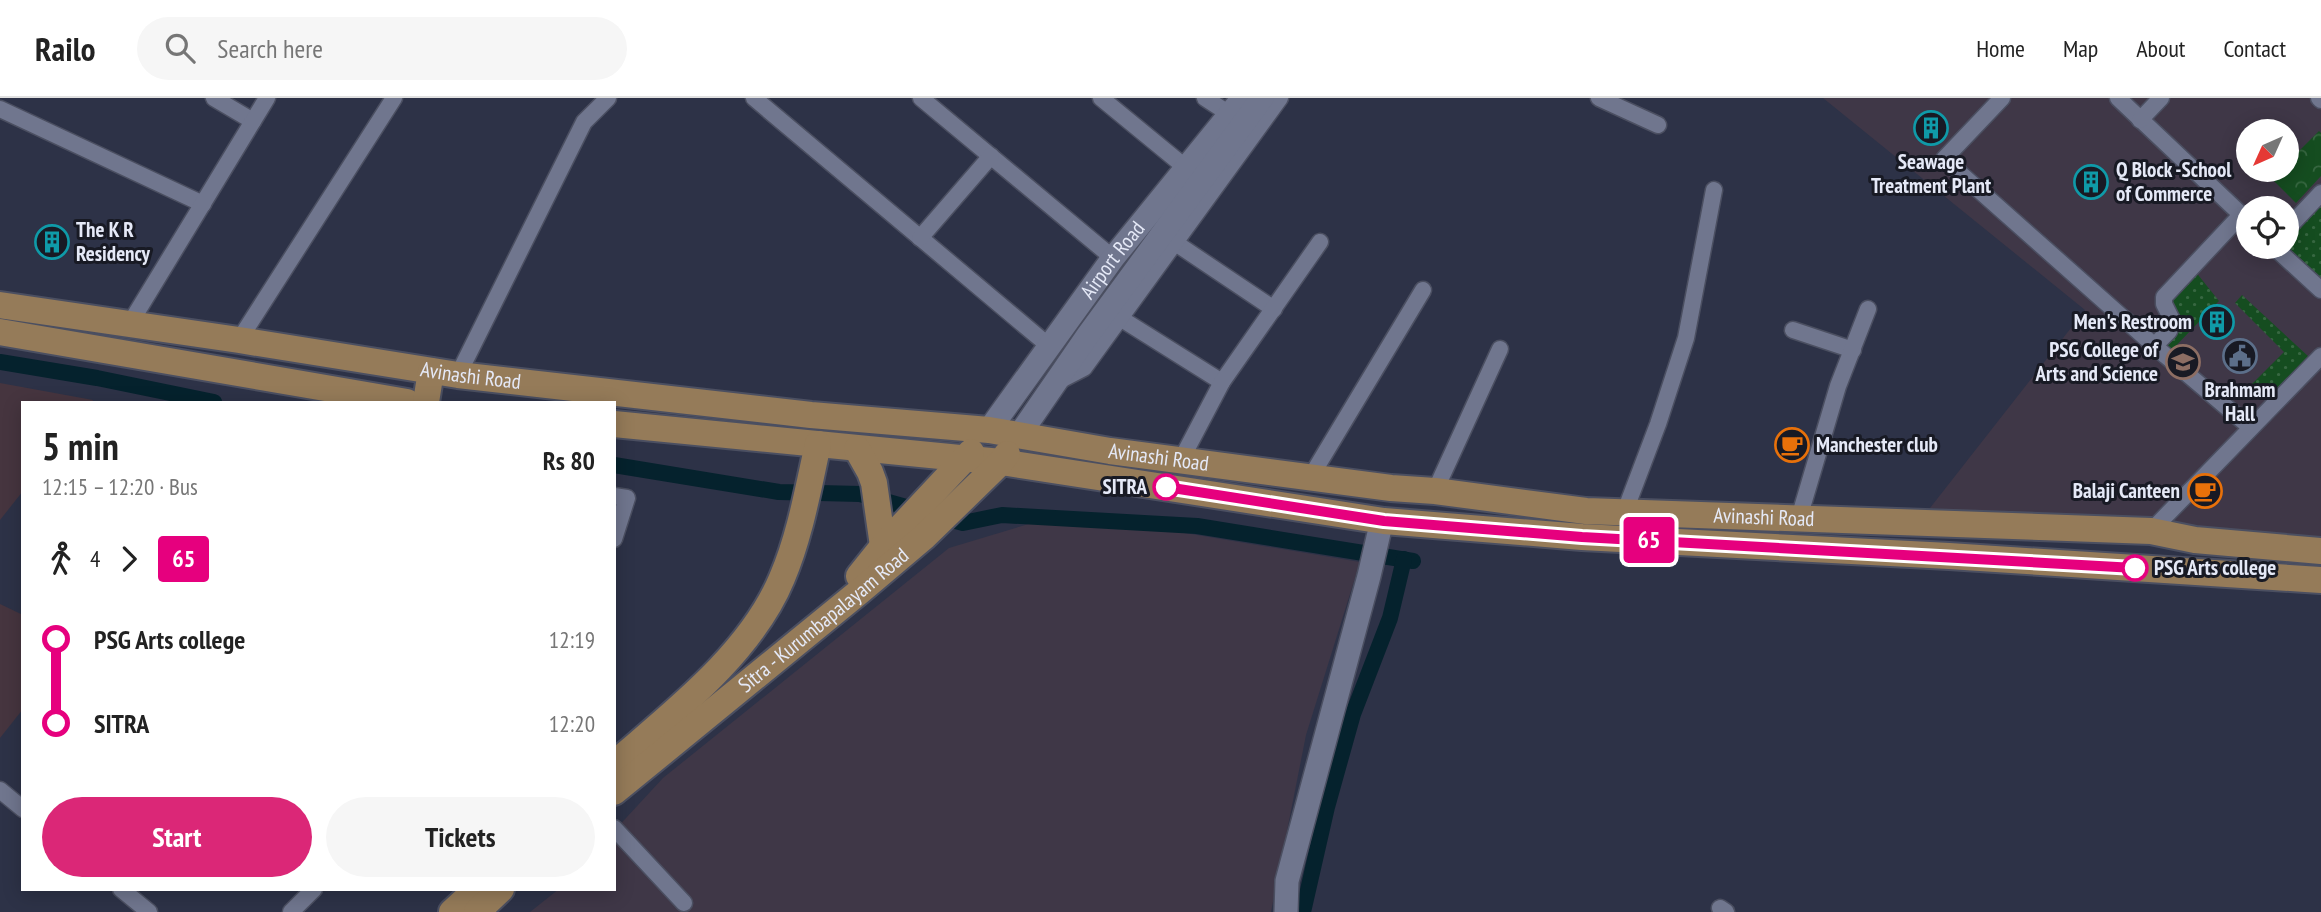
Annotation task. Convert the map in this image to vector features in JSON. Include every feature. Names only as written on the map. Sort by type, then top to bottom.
[{"type":"main road","name":"Avinashi Road","points":[[0,305],[458,375],[811,415],[989,430],[1110,452],[1586,511],[2151,531],[2195,540],[2321,551]]},
{"type":"main road","name":"Avinashi Road","points":[[0,332],[401,401]]},
{"type":"main road","points":[[426,401],[431,371]]},
{"type":"main road","name":"Avinashi Road","points":[[616,424],[816,452],[857,449],[1002,462],[1379,533],[1582,537],[1949,556],[2321,580]]},
{"type":"main road","name":"Sitra - Kurumbapalayam Road","points":[[616,769],[643,757],[839,599],[989,430]]},
{"type":"main road","name":"Sitra - Kurumbapalayam Road","points":[[616,790],[925,536],[1002,462],[1020,434]]},
{"type":"main road","points":[[857,449],[870,472],[888,541]]},
{"type":"main road","points":[[616,762],[682,705],[757,624],[782,579],[800,524],[816,452]]},
{"type":"main road","points":[[452,912],[475,891]]},
{"type":"main road","points":[[477,912],[500,891]]},
{"type":"street","points":[[4,98],[0,107],[203,204]]},
{"type":"street","points":[[214,98],[253,121]]},
{"type":"street","points":[[129,325],[267,98]]},
{"type":"street","points":[[239,340],[394,98]]},
{"type":"street","points":[[458,375],[584,122],[608,98]]},
{"type":"street","points":[[754,98],[1049,346]]},
{"type":"street","points":[[921,98],[1113,258]]},
{"type":"street","points":[[1101,98],[1185,167]]},
{"type":"street","points":[[1205,98],[1237,107]]},
{"type":"street","name":"Airport Road","points":[[1020,434],[1088,335],[1262,98]]},
{"type":"street","points":[[1055,383],[1084,368],[1280,98]]},
{"type":"street","points":[[1599,98],[1658,125]]},
{"type":"street","points":[[2002,98],[1944,159],[2154,346],[2250,427]]},
{"type":"street","points":[[2118,98],[2236,211]]},
{"type":"street","points":[[2140,120],[2161,98]]},
{"type":"street","name":"Airport Road","points":[[989,430],[1113,258],[1185,167],[1237,107]]},
{"type":"street","points":[[920,238],[991,156]]},
{"type":"street","points":[[1625,511],[1658,424],[1686,338],[1714,190]]},
{"type":"street","points":[[2299,216],[2321,192]]},
{"type":"street","points":[[2154,346],[2174,322],[2164,304],[2164,297],[2236,228]]},
{"type":"street","points":[[1174,242],[1274,309]]},
{"type":"street","points":[[1181,460],[1222,382],[1320,242]]},
{"type":"street","points":[[2287,259],[2321,290]]},
{"type":"street","points":[[1310,478],[1423,290]]},
{"type":"street","points":[[1799,518],[1838,386],[1868,309]]},
{"type":"street","points":[[1121,318],[1222,382]]},
{"type":"street","points":[[1793,330],[1853,350]]},
{"type":"street","points":[[1436,491],[1500,349]]},
{"type":"street","points":[[2151,531],[2321,356]]},
{"type":"street","points":[[616,496],[627,498],[616,533]]},
{"type":"street","points":[[1286,912],[1287,881],[1379,533]]},
{"type":"street","points":[[0,790],[21,806]]},
{"type":"street","points":[[616,830],[684,903]]},
{"type":"street","points":[[123,891],[149,912]]},
{"type":"street","points":[[291,912],[312,891]]},
{"type":"shaded area","name":"PSG College of Arts and Science","points":[[1823,98],[2321,98],[2321,542],[1930,508],[2085,310]]},
{"type":"shaded area","points":[[0,383],[93,400],[21,401],[21,494],[0,520]]},
{"type":"shaded area","points":[[1065,513],[1360,562],[1306,735],[1271,912],[530,912],[556,891],[616,891],[616,829],[663,778],[949,548]]},
{"type":"shaded area","points":[[0,604],[21,614],[21,712],[0,738]]},
{"type":"green space","points":[[2319,131],[2321,133],[2321,176],[2299,200],[2299,196],[2289,196],[2275,182],[2300,182],[2300,150]]},
{"type":"green space","points":[[2321,203],[2321,283],[2295,259],[2299,259],[2299,226]]},
{"type":"green space","points":[[2195,271],[2219,301],[2169,353],[2162,345],[2168,303]]},
{"type":"green space","points":[[2242,295],[2309,357],[2269,400],[2251,385],[2284,352],[2235,303]]},
{"type":"waterway","points":[[0,362],[209,401]]},
{"type":"waterway","points":[[616,465],[779,492],[860,494],[963,523],[1002,515],[1197,526],[1413,561]]},
{"type":"waterway","points":[[1303,912],[1327,807],[1353,714],[1390,618],[1404,559]]},
{"type":"bus line","name":"65","points":[[1166,487],[1384,521],[1582,537],[2135,568]]},
{"type":"place","name":"Seawage Treatment Plant","points":[[1931,128]]},
{"type":"place","name":"Q Block -School of Commerce","points":[[2091,182]]},
{"type":"place","name":"The K R Residency","points":[[52,242]]},
{"type":"place","name":"Men's Restroom","points":[[2217,322]]},
{"type":"place","name":"Brahmam Hall","points":[[2240,356]]},
{"type":"place","name":"PSG College of Arts and Science","points":[[2183,362]]},
{"type":"place","name":"Manchester club","points":[[1792,445]]},
{"type":"place","name":"SITRA","points":[[1166,487]]},
{"type":"place","name":"Balaji Canteen","points":[[2205,491]]},
{"type":"place","name":"PSG Arts college","points":[[2135,568]]}]
